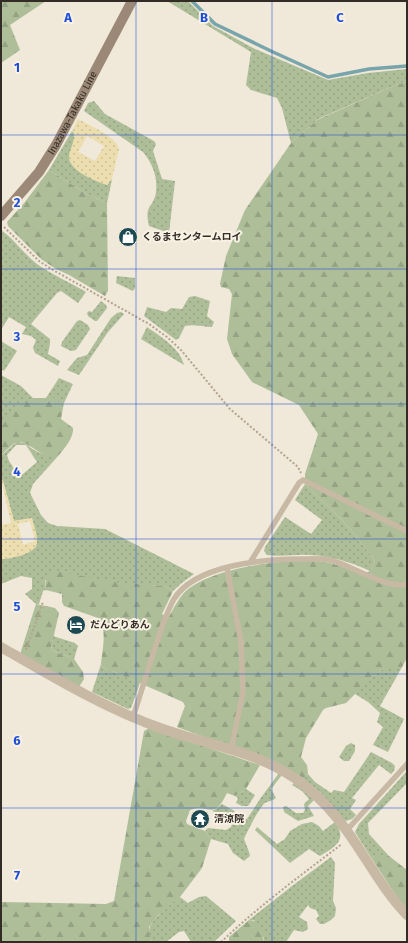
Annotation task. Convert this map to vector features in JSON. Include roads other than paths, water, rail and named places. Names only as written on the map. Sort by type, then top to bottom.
[{"type":"main road","name":"Inazawa-Takaku Line","points":[[1,216],[39,172],[56,144],[132,1]]},
{"type":"street","points":[[1,647],[71,687],[133,717],[164,730],[258,758],[284,771],[316,795],[349,834],[379,880],[395,902],[407,915]]},
{"type":"lane","points":[[251,561],[303,480],[407,531]]},
{"type":"lane","points":[[133,717],[164,620],[180,591],[189,583],[200,577],[251,561],[283,559],[329,560],[351,567],[388,583],[403,585],[407,584]]},
{"type":"lane","points":[[227,568],[241,642],[243,692],[231,750]]},
{"type":"lane","points":[[349,834],[407,764]]},
{"type":"waterway","points":[[192,1],[215,24],[328,77],[369,69],[407,66]]},
{"type":"place","name":"くるまセンタームロイ","points":[[128,237]]},
{"type":"place","name":"だんどりあん","points":[[76,625]]},
{"type":"place","name":"清涼院","points":[[200,819]]}]
